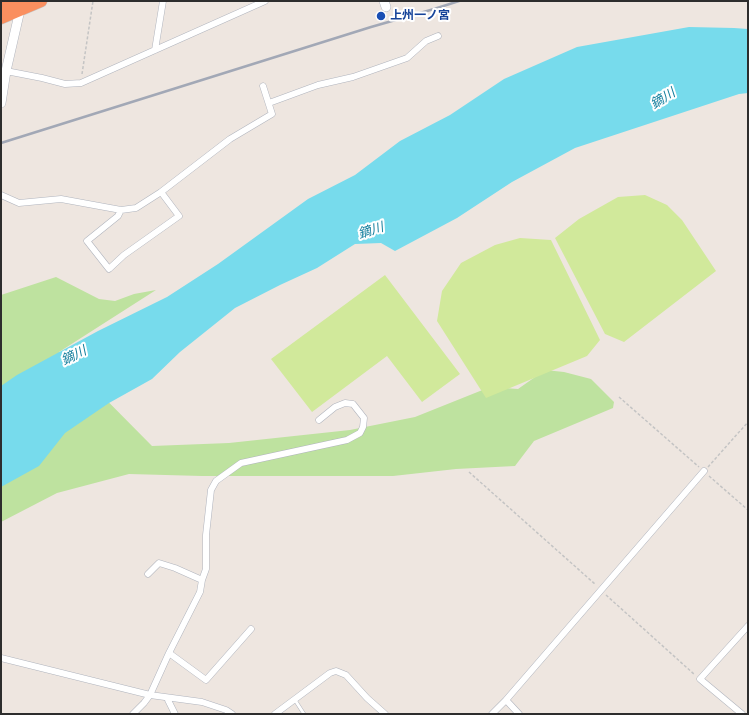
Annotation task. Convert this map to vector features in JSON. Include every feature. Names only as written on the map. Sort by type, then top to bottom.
[{"type":"highway","points":[[1,8],[40,1]]},
{"type":"highway","points":[[1,18],[20,4]]},
{"type":"main road","points":[[1,103],[20,4]]},
{"type":"street","points":[[155,50],[163,1]]},
{"type":"street","points":[[6,71],[65,84],[81,83],[265,1]]},
{"type":"street","points":[[269,103],[318,85],[353,77],[407,58],[426,41],[438,36]]},
{"type":"street","points":[[1,195],[19,203],[61,199],[121,210],[136,208],[161,192],[230,139],[272,114],[263,86]]},
{"type":"street","points":[[121,210],[118,216],[87,241],[109,269],[124,255],[179,216],[161,192]]},
{"type":"street","points":[[133,714],[150,695],[169,653],[200,592],[206,569],[206,535],[211,490],[216,481],[241,463],[348,440],[360,433],[363,428],[364,418],[353,404],[345,404],[335,407],[320,420]]},
{"type":"street","points":[[492,714],[506,700],[704,471]]},
{"type":"street","points":[[148,574],[159,563],[175,568],[202,580]]},
{"type":"street","points":[[748,626],[700,679],[742,714],[748,708]]},
{"type":"street","points":[[169,653],[206,680],[251,629]]},
{"type":"street","points":[[1,658],[150,695],[202,702],[226,710],[232,714]]},
{"type":"street","points":[[275,714],[330,673],[336,671],[346,675],[384,714]]},
{"type":"street","points":[[167,698],[175,714]]},
{"type":"street","points":[[506,700],[519,714]]},
{"type":"lane","points":[[295,700],[304,714]]},
{"type":"path","points":[[81,83],[93,1]]},
{"type":"path","points":[[619,397],[748,510]]},
{"type":"path","points":[[704,471],[748,422]]},
{"type":"path","points":[[469,472],[700,679]]},
{"type":"green space","points":[[645,195],[667,205],[682,220],[716,271],[624,342],[605,334],[555,238],[579,219],[618,197]]},
{"type":"green space","points":[[520,238],[551,240],[600,340],[587,356],[486,398],[437,321],[442,291],[461,263],[495,245]]},
{"type":"green space","points":[[385,275],[460,374],[422,402],[387,356],[312,412],[271,359]]},
{"type":"green space","points":[[56,277],[99,299],[115,301],[134,294],[156,290],[59,352],[152,446],[229,443],[350,430],[415,417],[490,387],[518,389],[545,370],[564,372],[591,379],[614,402],[613,408],[534,441],[515,466],[456,469],[393,476],[202,476],[129,474],[57,493],[1,522],[1,295]]},
{"type":"water","name":"鏑川","points":[[689,27],[748,29],[748,93],[739,94],[575,148],[512,182],[457,218],[395,251],[381,243],[355,244],[317,268],[235,308],[180,352],[152,379],[109,403],[65,433],[39,466],[1,487],[1,386],[17,375],[98,331],[167,297],[218,264],[308,199],[355,175],[400,141],[450,115],[504,79],[577,47]]},
{"type":"railway","points":[[1,143],[371,27],[459,1]]},
{"type":"place","name":"上州一ノ宮","points":[[381,16]]}]
